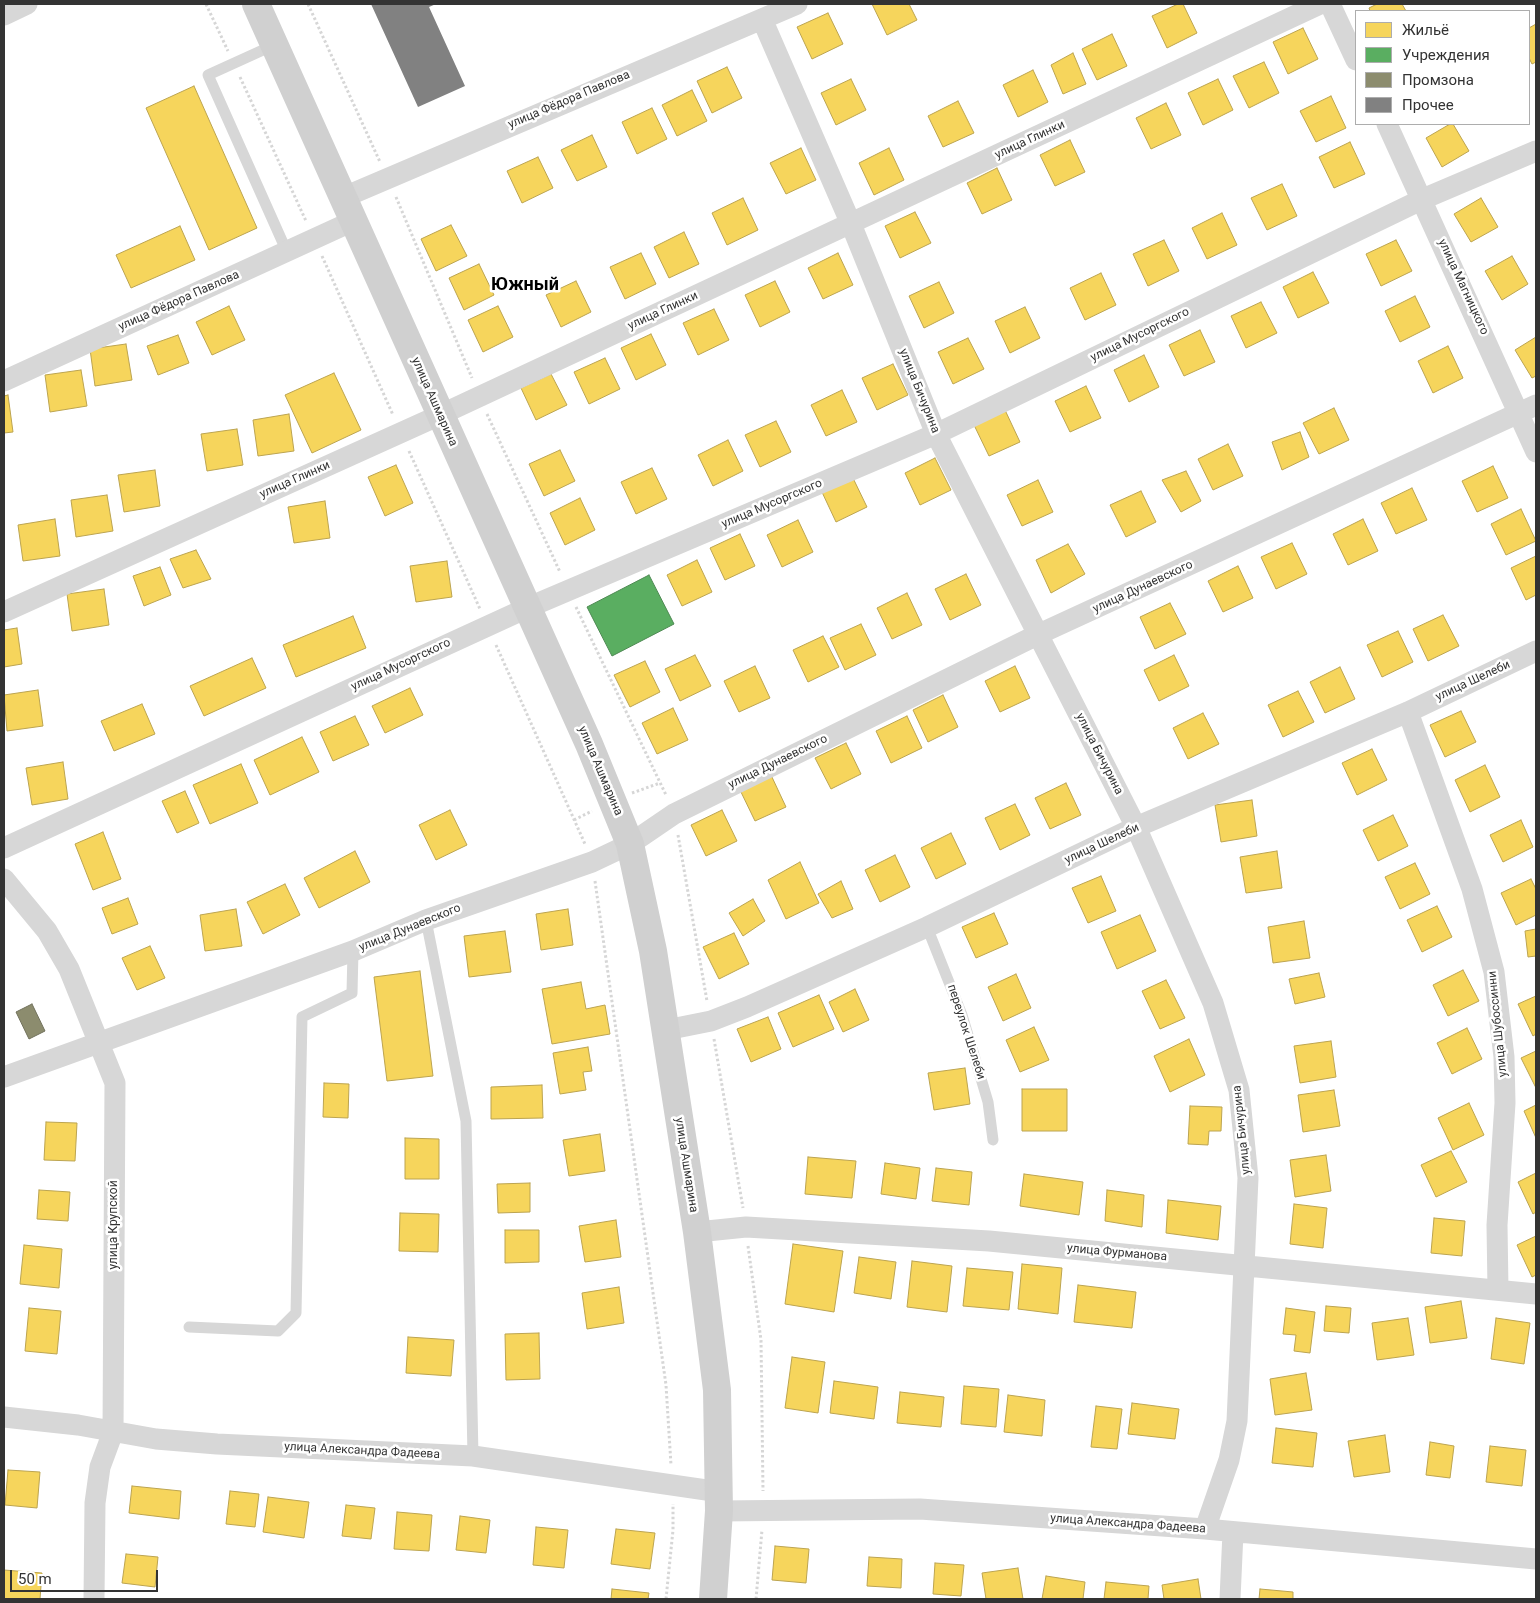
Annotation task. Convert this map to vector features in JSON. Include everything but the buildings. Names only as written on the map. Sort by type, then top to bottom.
[{"type":"street","points":[[4,14],[27,4]]},
{"type":"street","name":"улица Ашмарина","points":[[256,4],[526,608],[589,744],[630,844],[650,934],[666,1030],[717,1390],[720,1501],[713,1599]]},
{"type":"street","name":"улица Фёдора Павлова","points":[[4,381],[315,240],[348,209],[797,4]]},
{"type":"street","name":"улица Глинки","points":[[4,612],[440,415],[1320,4]]},
{"type":"street","points":[[1330,4],[1355,58]]},
{"type":"street","name":"улица Бичурина","points":[[762,19],[850,224],[936,434],[1136,827],[1213,1003],[1239,1090],[1248,1178],[1237,1421],[1229,1460],[1205,1529]]},
{"type":"street","name":"улица Магницкого","points":[[1387,125],[1528,409],[1536,452]]},
{"type":"street","name":"улица Мусоргского","points":[[4,848],[526,608],[936,434],[1423,199],[1536,151]]},
{"type":"street","name":"улица Дунаевского","points":[[4,1078],[353,951],[426,920],[592,862],[630,844],[674,814],[1038,635],[1528,409]]},
{"type":"street","name":"улица Шелеби","points":[[666,1030],[711,1021],[747,1007],[927,927],[1136,827],[1408,712],[1536,651]]},
{"type":"street","name":"улица Шубоссинни","points":[[1408,712],[1472,889],[1494,972],[1504,1058],[1505,1103],[1497,1225],[1498,1290]]},
{"type":"street","name":"улица Крупской","points":[[4,878],[47,931],[69,969],[115,1083],[113,1432],[100,1467],[95,1503],[94,1599]]},
{"type":"street","name":"улица Фурманова","points":[[696,1232],[746,1227],[989,1241],[1536,1294]]},
{"type":"street","name":"улица Александра Фадеева","points":[[4,1417],[78,1425],[156,1439],[217,1444],[473,1456],[672,1486],[720,1501],[920,1509],[1205,1529],[1536,1559]]},
{"type":"street","points":[[1230,1599],[1233,1532]]},
{"type":"lane","points":[[274,45],[208,75],[287,252]]},
{"type":"lane","points":[[426,920],[466,1121],[473,1456]]},
{"type":"lane","name":"переулок Шелеби","points":[[927,927],[962,1015],[988,1102],[993,1140]]},
{"type":"lane","points":[[189,1327],[278,1331],[296,1313],[302,1017],[352,993],[353,951]]},
{"type":"path","points":[[206,4],[315,240],[592,862],[666,1385],[673,1530],[666,1599]]},
{"type":"district","name":"Южный","points":[[525,285]]}]
